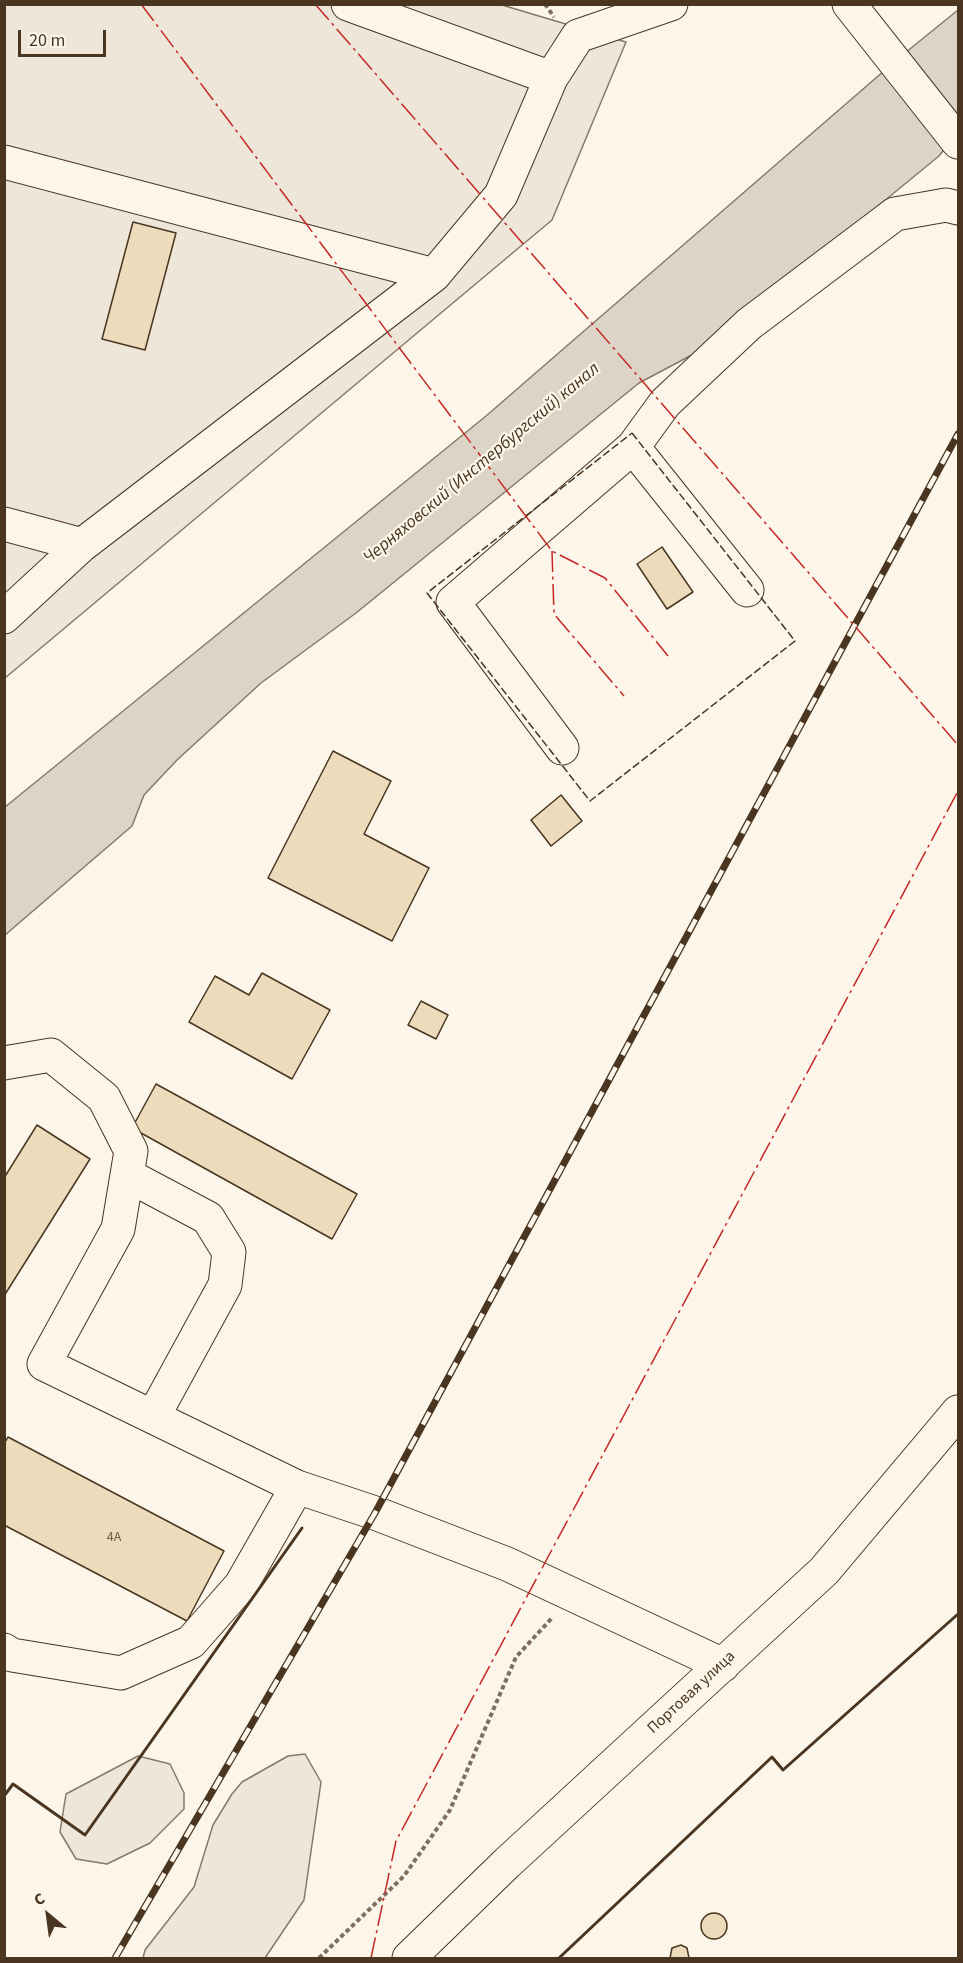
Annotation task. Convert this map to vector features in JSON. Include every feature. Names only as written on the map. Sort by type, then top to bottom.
[{"type":"street","points":[[348,4],[551,78]]},
{"type":"street","points":[[4,617],[82,545],[434,274],[501,195],[551,78],[578,36],[671,4]]},
{"type":"street","points":[[850,6],[958,142]]},
{"type":"street","points":[[4,162],[434,274]]},
{"type":"street","points":[[562,748],[453,602],[633,447],[665,403],[749,324],[895,214],[946,206],[958,208]]},
{"type":"street","points":[[633,447],[747,590]]},
{"type":"street","points":[[4,524],[82,545]]},
{"type":"street","points":[[4,1063],[51,1055],[104,1098],[131,1151],[118,1229],[44,1364],[297,1487],[375,1513],[496,1560],[723,1665]]},
{"type":"street","points":[[127,1175],[208,1218],[228,1252],[225,1285],[153,1417]]},
{"type":"street","name":"Портовая улица","points":[[409,1959],[507,1863],[824,1571],[958,1412]]},
{"type":"street","points":[[4,1650],[12,1655],[121,1672],[191,1642],[240,1585],[297,1487]]},
{"type":"path","points":[[319,1959],[404,1876],[450,1810],[516,1657],[572,1595]]},
{"type":"shaded area","points":[[5,5],[502,5],[626,42],[552,220],[5,678]]},
{"type":"shaded area","points":[[305,1754],[321,1782],[304,1900],[265,1958],[143,1958],[145,1950],[194,1887],[213,1825],[232,1794],[242,1782],[288,1756]]},
{"type":"shaded area","points":[[138,1756],[170,1764],[184,1793],[184,1809],[150,1843],[107,1864],[76,1859],[60,1832],[66,1794]]},
{"type":"water","name":"Черняховский (Инстербургский) канал","points":[[958,10],[958,132],[939,156],[705,348],[639,383],[356,613],[261,683],[177,760],[144,795],[132,826],[5,935],[5,807],[486,416],[900,57]]},
{"type":"building","points":[[133,222],[176,233],[145,350],[102,339]]},
{"type":"building","points":[[662,547],[693,592],[667,609],[637,564]]},
{"type":"building","points":[[333,751],[391,781],[364,834],[429,868],[392,941],[268,878]]},
{"type":"building","points":[[561,795],[582,821],[551,846],[531,820]]},
{"type":"building","points":[[262,973],[330,1010],[292,1079],[189,1022],[215,976],[249,995]]},
{"type":"building","points":[[421,1001],[448,1015],[436,1039],[408,1025]]},
{"type":"building","points":[[156,1084],[357,1194],[332,1239],[132,1128]]},
{"type":"building","points":[[37,1125],[90,1159],[4,1296],[4,1178]]},
{"type":"building","points":[[8,1437],[224,1551],[187,1621],[4,1525],[4,1444]]},
{"type":"building","points":[[714,1913],[723,1917],[727,1926],[723,1935],[714,1939],[705,1935],[701,1926],[705,1917]]},
{"type":"building","points":[[681,1945],[687,1948],[689,1958],[670,1958],[672,1948]]},
{"type":"railway","points":[[115,1958],[375,1513],[958,434]]},
{"type":"fence","points":[[632,433],[795,641],[590,801],[427,593],[632,433]]},
{"type":"wall","points":[[4,1796],[13,1784],[85,1835],[302,1528]]},
{"type":"wall","points":[[559,1958],[772,1757],[783,1770],[958,1614]]},
{"type":"power","points":[[141,4],[552,551],[605,578],[668,656]]},
{"type":"power","points":[[315,4],[958,745]]},
{"type":"power","points":[[552,551],[554,614],[624,696]]},
{"type":"power","points":[[371,1958],[396,1841],[958,791]]}]
